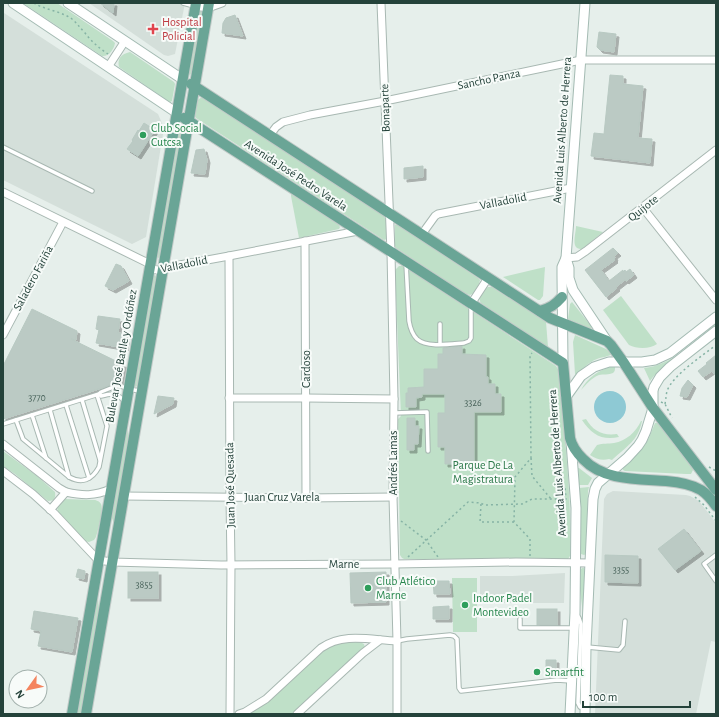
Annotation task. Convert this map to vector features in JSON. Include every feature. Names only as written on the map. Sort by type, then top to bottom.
[{"type":"main road","name":"Avenida José Pedro Varela","points":[[12,3],[188,121],[562,363]]},
{"type":"main road","name":"Avenida José Pedro Varela","points":[[68,3],[182,79],[195,86],[550,318],[607,341]]},
{"type":"main road","name":"Avenida Luis Alberto de Herrera","points":[[570,714],[575,613],[576,508],[562,363],[562,267],[566,258],[585,3]]},
{"type":"main road","name":"Bulevar José Batlle y Ordóñez","points":[[72,714],[195,5]]},
{"type":"main road","points":[[86,714],[208,6]]},
{"type":"main road","name":"Avenida Luis Alberto de Herrera","points":[[566,258],[569,268],[568,278],[573,290],[607,341],[624,363]]},
{"type":"main road","points":[[540,311],[553,306],[562,297]]},
{"type":"main road","points":[[566,397],[581,376],[594,367],[609,362],[624,363],[656,360],[680,346],[716,317]]},
{"type":"main road","points":[[585,711],[589,563],[595,489],[598,483],[607,474],[638,446],[646,431],[652,408],[654,387],[664,372],[716,332]]},
{"type":"main road","points":[[624,363],[652,408],[714,485]]},
{"type":"main road","points":[[570,438],[574,449],[596,470],[619,478],[691,485],[702,491],[716,506]]},
{"type":"street","points":[[195,5],[208,6],[222,3]]},
{"type":"street","name":"Bonaparte","points":[[381,3],[389,213]]},
{"type":"street","points":[[108,67],[113,57],[125,41]]},
{"type":"street","name":"Sancho Panza","points":[[270,136],[276,126],[283,122],[310,115],[581,60],[716,60]]},
{"type":"street","name":"Quijote","points":[[566,258],[577,257],[586,251],[716,150]]},
{"type":"street","name":"Valladolid","points":[[422,234],[434,216],[438,214],[571,188]]},
{"type":"street","name":"Valladolid","points":[[3,192],[150,264],[153,269],[157,270],[358,230]]},
{"type":"street","points":[[643,208],[716,300]]},
{"type":"street","name":"Andrés Lamas","points":[[389,213],[394,399],[393,497],[398,564],[397,714]]},
{"type":"street","name":"Saladero Fariña","points":[[3,335],[63,222]]},
{"type":"street","name":"Cardoso","points":[[306,241],[306,498]]},
{"type":"street","name":"Juan José Quesada","points":[[229,256],[231,564],[230,714]]},
{"type":"street","points":[[471,304],[488,278]]},
{"type":"street","points":[[229,398],[394,399]]},
{"type":"street","points":[[3,444],[66,492],[91,495],[111,489]]},
{"type":"street","points":[[3,471],[33,494],[98,560]]},
{"type":"street","points":[[702,491],[714,485]]},
{"type":"street","points":[[50,510],[66,492]]},
{"type":"street","name":"Juan Cruz Varela","points":[[123,496],[306,498],[393,497]]},
{"type":"street","name":"Marne","points":[[98,560],[112,562],[221,564],[589,563]]},
{"type":"street","points":[[239,714],[253,708],[269,696],[326,644],[340,639],[363,638],[397,641]]},
{"type":"street","points":[[297,714],[363,653],[380,640]]},
{"type":"lane","points":[[183,3],[195,5]]},
{"type":"lane","points":[[3,147],[92,191]]},
{"type":"lane","points":[[406,262],[408,321],[417,339],[424,343],[431,344],[464,343],[469,341],[471,338],[471,304]]},
{"type":"lane","points":[[440,324],[440,344]]},
{"type":"lane","points":[[3,424],[82,400],[116,386],[142,391]]},
{"type":"lane","points":[[98,394],[101,396],[111,393],[116,394],[126,403]]},
{"type":"lane","points":[[16,420],[22,439],[69,477],[75,480],[83,480],[89,478],[96,472],[100,461],[107,426],[98,394]]},
{"type":"lane","points":[[82,400],[100,461]]},
{"type":"lane","points":[[66,405],[89,478]]},
{"type":"lane","points":[[50,410],[69,477]]},
{"type":"lane","points":[[394,413],[427,412],[428,451]]},
{"type":"lane","points":[[32,415],[46,459]]},
{"type":"lane","points":[[716,555],[704,564],[716,581]]},
{"type":"lane","points":[[575,613],[581,624],[578,703],[585,711]]},
{"type":"lane","points":[[520,619],[520,628],[574,628]]},
{"type":"lane","points":[[586,647],[619,650],[623,645],[625,621]]},
{"type":"lane","points":[[397,641],[450,635],[454,636],[457,640],[459,688],[461,690],[557,680],[572,681]]},
{"type":"path","points":[[34,3],[70,18],[78,23],[84,32],[101,49],[113,57]]},
{"type":"path","points":[[666,404],[667,392],[673,381],[716,345]]},
{"type":"path","points":[[536,346],[530,356],[532,476],[551,499]]},
{"type":"path","points":[[530,562],[530,539],[514,522],[515,477],[531,458]]},
{"type":"path","points":[[708,466],[716,471]]},
{"type":"path","points":[[691,485],[688,491],[690,494],[699,500],[716,521]]},
{"type":"path","points":[[398,564],[468,502],[481,503],[484,505],[515,505],[522,504],[532,499],[566,499],[565,488],[575,487]]},
{"type":"path","points":[[481,503],[480,522],[514,522]]},
{"type":"path","points":[[394,515],[426,540],[442,563]]},
{"type":"shaded area","name":"Hospital Policial","points":[[89,3],[185,3],[175,54],[168,56],[164,55]]},
{"type":"shaded area","points":[[4,13],[158,114],[164,128],[146,237],[132,244],[3,180]]},
{"type":"shaded area","points":[[613,491],[690,496],[699,501],[716,523],[716,642],[711,641],[696,714],[595,714],[604,499],[607,494]]},
{"type":"shaded area","points":[[565,573],[564,603],[480,603],[480,576]]},
{"type":"green space","points":[[23,3],[57,3],[113,41],[115,43],[114,48],[109,54],[102,56]]},
{"type":"green space","points":[[199,10],[202,12],[192,72],[190,75],[188,73]]},
{"type":"green space","points":[[130,52],[174,82],[175,84],[172,101],[168,101],[119,67],[120,57]]},
{"type":"green space","points":[[202,97],[384,216],[386,220],[387,239],[384,240],[196,118],[195,116],[198,100]]},
{"type":"green space","points":[[180,126],[182,129],[160,257],[158,258],[157,256]]},
{"type":"green space","points":[[291,194],[338,224],[340,227],[339,229],[299,238]]},
{"type":"green space","points":[[395,225],[398,225],[478,278],[480,280],[479,284],[474,293],[470,295],[466,294],[396,248]]},
{"type":"green space","points":[[576,226],[603,232],[582,249],[578,249],[575,244]]},
{"type":"green space","name":"Parque De La Magistratura","points":[[399,266],[403,266],[556,366],[559,371],[570,510],[570,556],[568,559],[404,559],[400,555],[398,419],[401,416],[395,271]]},
{"type":"green space","points":[[545,267],[543,296],[540,300],[503,277]]},
{"type":"green space","points":[[155,275],[156,277],[138,385],[135,387],[134,385],[153,277]]},
{"type":"green space","points":[[488,287],[492,287],[546,322],[548,347],[481,303],[481,294]]},
{"type":"green space","points":[[621,296],[657,344],[651,347],[643,348],[629,345],[603,310]]},
{"type":"green space","points":[[572,302],[592,327],[590,329],[568,319],[570,304]]},
{"type":"green space","points":[[716,325],[661,369],[650,381],[644,368],[664,363],[683,351]]},
{"type":"green space","points":[[575,335],[606,349],[612,354],[594,360],[577,375],[575,374],[573,342]]},
{"type":"green space","points":[[610,367],[615,367],[613,373],[596,376],[581,390],[586,382],[593,376]]},
{"type":"green space","points":[[131,402],[127,428],[129,438],[109,553],[113,525],[111,515]]},
{"type":"green space","points":[[586,419],[595,430],[607,434],[617,434],[619,437],[607,438],[593,433],[582,420]]},
{"type":"green space","points":[[641,421],[638,434],[627,447],[612,460],[599,459],[590,455],[597,445],[614,443],[626,438],[636,429]]},
{"type":"green space","points":[[655,423],[659,424],[692,467],[693,470],[691,474],[623,470],[623,467],[645,445]]},
{"type":"green space","points":[[3,451],[37,476],[55,492],[54,499],[48,501],[3,466]]},
{"type":"green space","points":[[578,468],[592,478],[588,485],[579,485]]},
{"type":"green space","points":[[589,487],[586,554],[584,555],[581,554],[581,512],[579,488]]},
{"type":"green space","points":[[64,499],[95,500],[101,504],[101,515],[94,540],[89,542],[84,541],[58,512],[57,507]]},
{"type":"green space","points":[[582,568],[584,568],[585,571],[583,614],[580,590]]},
{"type":"green space","points":[[101,572],[98,597],[99,610],[81,714],[77,714]]},
{"type":"green space","name":"Indoor Padel Montevideo","points":[[452,578],[477,578],[477,632],[453,632]]},
{"type":"green space","points":[[358,641],[364,644],[365,648],[293,714],[248,714],[275,696],[323,649],[336,642]]},
{"type":"water","points":[[607,391],[613,391],[622,395],[626,407],[622,419],[613,423],[607,423],[598,419],[594,410],[594,404],[598,395]]},
{"type":"building","points":[[100,3],[114,3],[113,13]]},
{"type":"building","points":[[235,15],[243,36],[222,33],[223,23],[226,18]]},
{"type":"building","points":[[599,32],[616,34],[614,52],[600,50],[597,47]]},
{"type":"building","points":[[610,75],[623,76],[623,84],[643,86],[638,138],[652,139],[650,163],[591,156],[594,133],[604,134]]},
{"type":"building","name":"Club Social Cutcsa","points":[[144,123],[155,130],[138,156],[127,149]]},
{"type":"building","points":[[204,149],[207,160],[205,174],[191,173],[196,150]]},
{"type":"building","points":[[423,166],[423,177],[404,179],[404,168]]},
{"type":"building","points":[[613,248],[618,253],[614,256],[615,260],[601,270],[609,281],[623,270],[623,272],[625,270],[626,272],[630,269],[634,275],[616,287],[617,288],[606,297],[585,270]]},
{"type":"building","points":[[116,264],[121,266],[129,281],[113,290],[105,286]]},
{"type":"building","points":[[32,309],[77,331],[76,340],[71,339],[124,365],[120,383],[115,383],[3,419],[3,366]]},
{"type":"building","points":[[98,316],[120,319],[118,333],[127,334],[125,348],[96,343],[99,330],[96,329]]},
{"type":"building","points":[[462,346],[462,354],[486,355],[486,377],[488,377],[488,384],[495,384],[495,394],[501,394],[501,412],[474,412],[474,463],[445,464],[445,447],[438,447],[438,413],[445,413],[445,394],[422,394],[422,397],[416,398],[416,407],[406,407],[406,393],[408,393],[408,388],[424,387],[424,369],[438,369],[438,354],[443,354],[443,348]]},
{"type":"building","points":[[716,355],[716,376],[712,371],[703,377],[698,371]]},
{"type":"building","points":[[688,380],[693,385],[687,397],[680,396],[682,388]]},
{"type":"building","points":[[158,396],[174,398],[173,404],[154,414]]},
{"type":"building","points":[[407,418],[415,418],[415,426],[419,426],[418,444],[414,444],[414,450],[407,450]]},
{"type":"building","points":[[684,529],[701,551],[675,570],[658,549]]},
{"type":"building","points":[[605,555],[638,556],[638,583],[605,582]]},
{"type":"building","points":[[78,569],[85,571],[84,579],[76,577]]},
{"type":"building","points":[[128,572],[158,572],[158,598],[128,598]]},
{"type":"building","name":"Club Atlético Marne","points":[[386,572],[386,602],[351,603],[350,573]]},
{"type":"building","points":[[433,581],[449,581],[450,594],[434,594]]},
{"type":"building","points":[[449,606],[449,619],[433,619],[433,607]]},
{"type":"building","points":[[537,609],[557,609],[557,625],[537,625]]},
{"type":"building","points":[[34,611],[78,618],[72,652],[38,646],[41,631],[31,629]]},
{"type":"building","points":[[546,660],[556,660],[556,676],[546,675]]},
{"type":"place","name":"Hospital Policial","points":[[153,29]]},
{"type":"place","name":"Club Social Cutcsa","points":[[143,135]]},
{"type":"place","name":"Club Atlético Marne","points":[[368,588]]},
{"type":"place","name":"Indoor Padel Montevideo","points":[[465,605]]},
{"type":"place","name":"Smartfit","points":[[537,672]]}]
